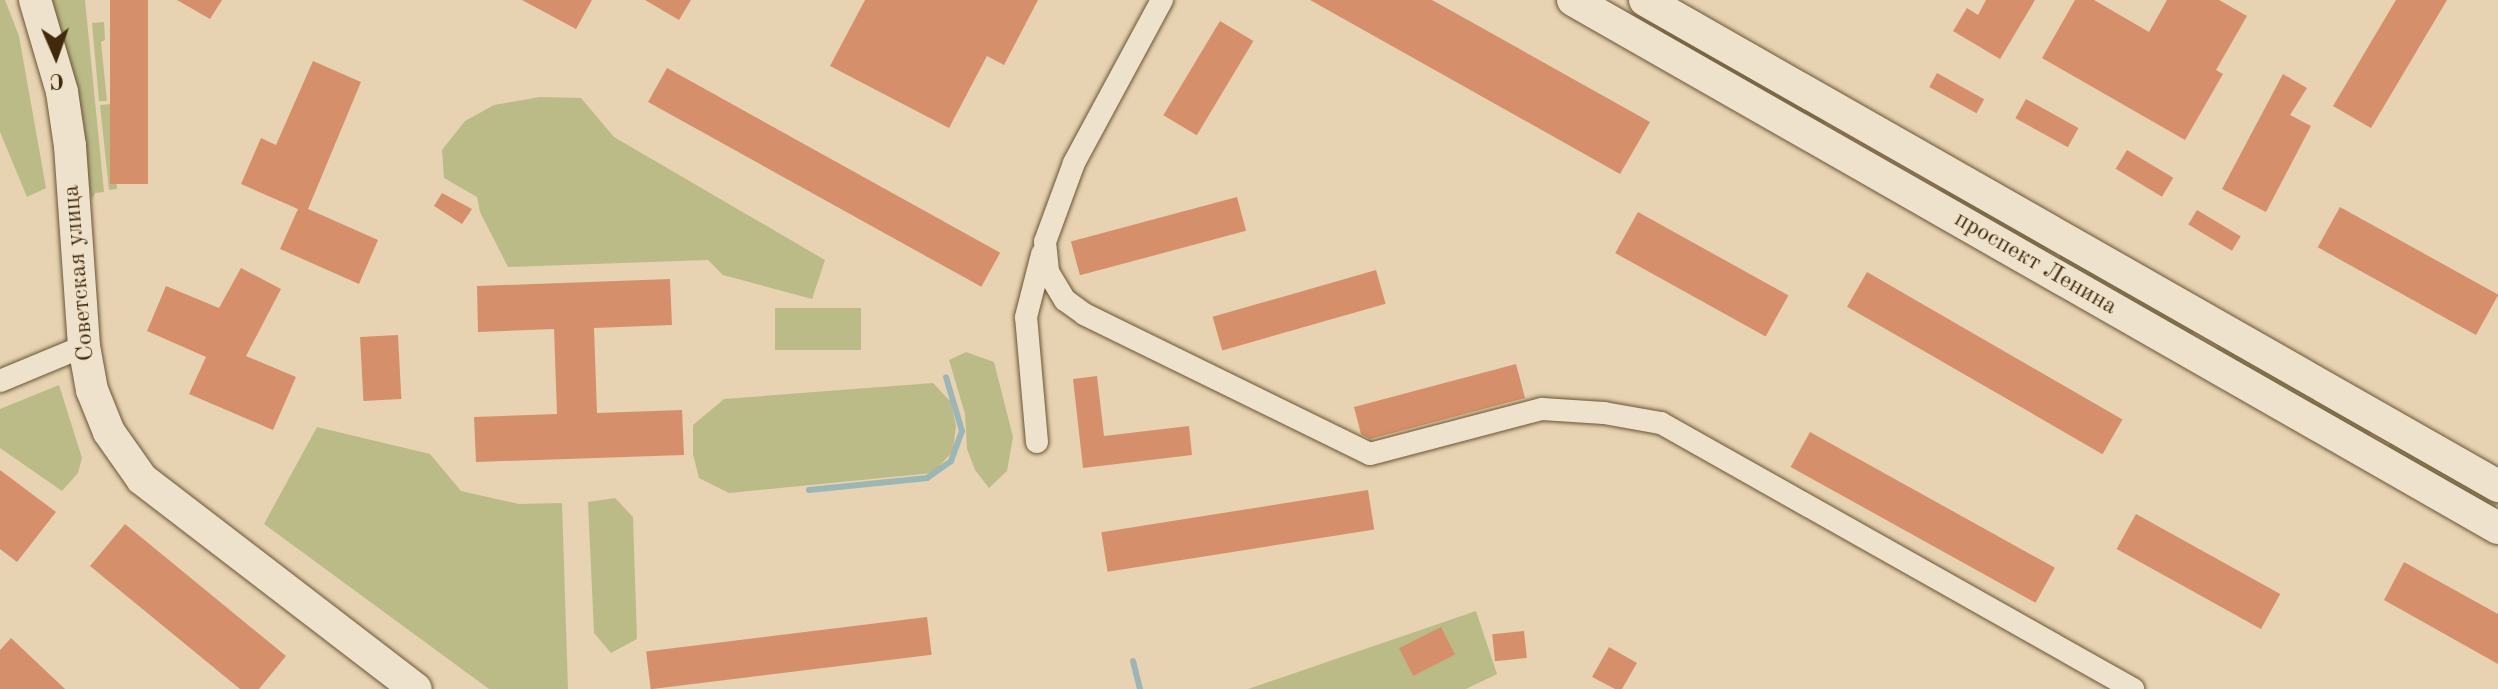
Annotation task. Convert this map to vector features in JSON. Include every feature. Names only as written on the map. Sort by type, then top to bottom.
[{"type":"main road","name":"Советская улица","points":[[35,0],[62,92],[70,146],[84,346],[92,390],[109,432],[142,479],[416,689]]},
{"type":"main road","name":"проспект Ленина","points":[[1573,0],[2498,528]]},
{"type":"main road","name":"проспект Ленина","points":[[1645,0],[2498,486]]},
{"type":"street","points":[[1037,442],[1026,317],[1045,242],[1074,163],[1162,0]]},
{"type":"street","points":[[1045,242],[1048,272],[1065,300],[1084,314],[1370,454],[1542,409],[1592,411],[1661,423],[2133,689]]},
{"type":"street","points":[[0,381],[84,346]]},
{"type":"green space","points":[[0,0],[5,0],[19,36],[46,188],[27,197],[0,132]]},
{"type":"green space","points":[[50,0],[85,0],[104,192],[95,193],[92,200]]},
{"type":"green space","points":[[104,22],[105,40],[101,42],[107,101],[99,101],[92,23]]},
{"type":"green space","points":[[1665,24],[1828,118],[1821,129],[1658,35]]},
{"type":"green space","points":[[540,97],[581,98],[614,137],[825,260],[812,299],[723,275],[708,260],[508,267],[480,212],[477,197],[444,178],[442,150],[465,121],[494,105]]},
{"type":"green space","points":[[111,104],[117,189],[109,190],[100,105]]},
{"type":"green space","points":[[1942,185],[2050,245],[2045,256],[1936,195]]},
{"type":"green space","points":[[2061,254],[2194,331],[2188,342],[2054,265]]},
{"type":"green space","points":[[775,308],[861,308],[861,350],[775,350]]},
{"type":"green space","points":[[2220,342],[2372,430],[2366,440],[2214,352]]},
{"type":"green space","points":[[966,352],[994,362],[1013,437],[1007,471],[989,488],[975,470],[967,449],[965,414],[949,360]]},
{"type":"green space","points":[[933,383],[951,402],[956,426],[953,451],[933,473],[729,493],[699,478],[693,454],[693,425],[724,399]]},
{"type":"green space","points":[[59,385],[82,458],[78,473],[62,491],[0,448],[0,409]]},
{"type":"green space","points":[[317,427],[430,454],[461,491],[519,504],[562,503],[568,689],[489,689],[264,524]]},
{"type":"green space","points":[[2391,442],[2498,504],[2493,512],[2386,451]]},
{"type":"green space","points":[[615,498],[633,517],[637,639],[611,653],[594,633],[588,502]]},
{"type":"green space","points":[[1476,611],[1497,674],[1466,689],[1248,689]]},
{"type":"building","points":[[110,0],[148,0],[148,184],[110,184]]},
{"type":"building","points":[[177,0],[222,0],[210,19]]},
{"type":"building","points":[[522,0],[592,0],[576,29]]},
{"type":"building","points":[[645,0],[691,0],[679,20]]},
{"type":"building","points":[[865,0],[1038,0],[1004,65],[987,56],[949,128],[830,66]]},
{"type":"building","points":[[1310,0],[1432,0],[1650,122],[1620,174]]},
{"type":"building","points":[[1986,0],[2035,0],[2000,59],[1953,31],[1967,8],[1978,15]]},
{"type":"building","points":[[2075,0],[2094,0],[2149,32],[2167,0],[2219,0],[2247,16],[2216,70],[2223,74],[2185,140],[2042,58]]},
{"type":"building","points":[[2396,0],[2447,0],[2371,128],[2333,106]]},
{"type":"building","points":[[1220,21],[1253,41],[1197,135],[1163,115]]},
{"type":"building","points":[[313,61],[361,82],[308,209],[378,240],[359,284],[280,249],[298,209],[241,184],[261,138],[276,145]]},
{"type":"building","points":[[667,68],[1000,253],[981,287],[648,102]]},
{"type":"building","points":[[1937,73],[1984,99],[1976,113],[1929,87]]},
{"type":"building","points":[[2283,74],[2307,88],[2290,115],[2311,126],[2266,212],[2222,189]]},
{"type":"building","points":[[2026,99],[2078,128],[2068,147],[2015,118]]},
{"type":"building","points":[[2127,150],[2173,178],[2162,197],[2116,169]]},
{"type":"building","points":[[442,193],[472,209],[462,224],[434,206]]},
{"type":"building","points":[[1237,197],[1246,231],[1080,275],[1071,242]]},
{"type":"building","points":[[2340,207],[2498,295],[2476,335],[2318,247]]},
{"type":"building","points":[[2197,210],[2241,236],[2232,251],[2188,225]]},
{"type":"building","points":[[1638,212],[1788,295],[1766,336],[1615,253]]},
{"type":"building","points":[[241,268],[281,289],[246,356],[296,377],[273,430],[189,394],[206,357],[147,331],[166,286],[219,308]]},
{"type":"building","points":[[1376,270],[1386,304],[1222,351],[1213,317]]},
{"type":"building","points":[[1867,272],[2122,420],[2102,454],[1847,307]]},
{"type":"building","points":[[670,279],[672,325],[594,328],[597,413],[682,410],[684,455],[476,462],[474,417],[557,414],[554,329],[478,332],[477,286]]},
{"type":"building","points":[[398,335],[401,399],[363,401],[360,337]]},
{"type":"building","points":[[1516,364],[1525,398],[1370,439],[1361,434],[1354,407]]},
{"type":"building","points":[[1097,376],[1104,436],[1189,426],[1192,455],[1083,468],[1073,379]]},
{"type":"building","points":[[1810,432],[2055,568],[2036,603],[1791,467]]},
{"type":"building","points":[[0,470],[56,512],[17,562],[0,549]]},
{"type":"building","points":[[1368,490],[1374,530],[1108,572],[1101,532]]},
{"type":"building","points":[[2136,514],[2280,594],[2261,629],[2117,549]]},
{"type":"building","points":[[125,524],[286,656],[259,689],[240,689],[90,566]]},
{"type":"building","points":[[2404,562],[2498,614],[2498,664],[2384,600]]},
{"type":"building","points":[[927,617],[932,655],[651,689],[646,651]]},
{"type":"building","points":[[1441,627],[1455,655],[1413,676],[1399,648]]},
{"type":"building","points":[[1524,631],[1527,658],[1495,661],[1492,634]]},
{"type":"building","points":[[11,638],[65,689],[0,689],[0,650]]},
{"type":"building","points":[[1609,647],[1637,663],[1622,689],[1615,689],[1592,677]]},
{"type":"waterway","points":[[809,490],[927,478],[951,461],[962,431],[946,377]]},
{"type":"waterway","points":[[1133,661],[1140,689]]}]
